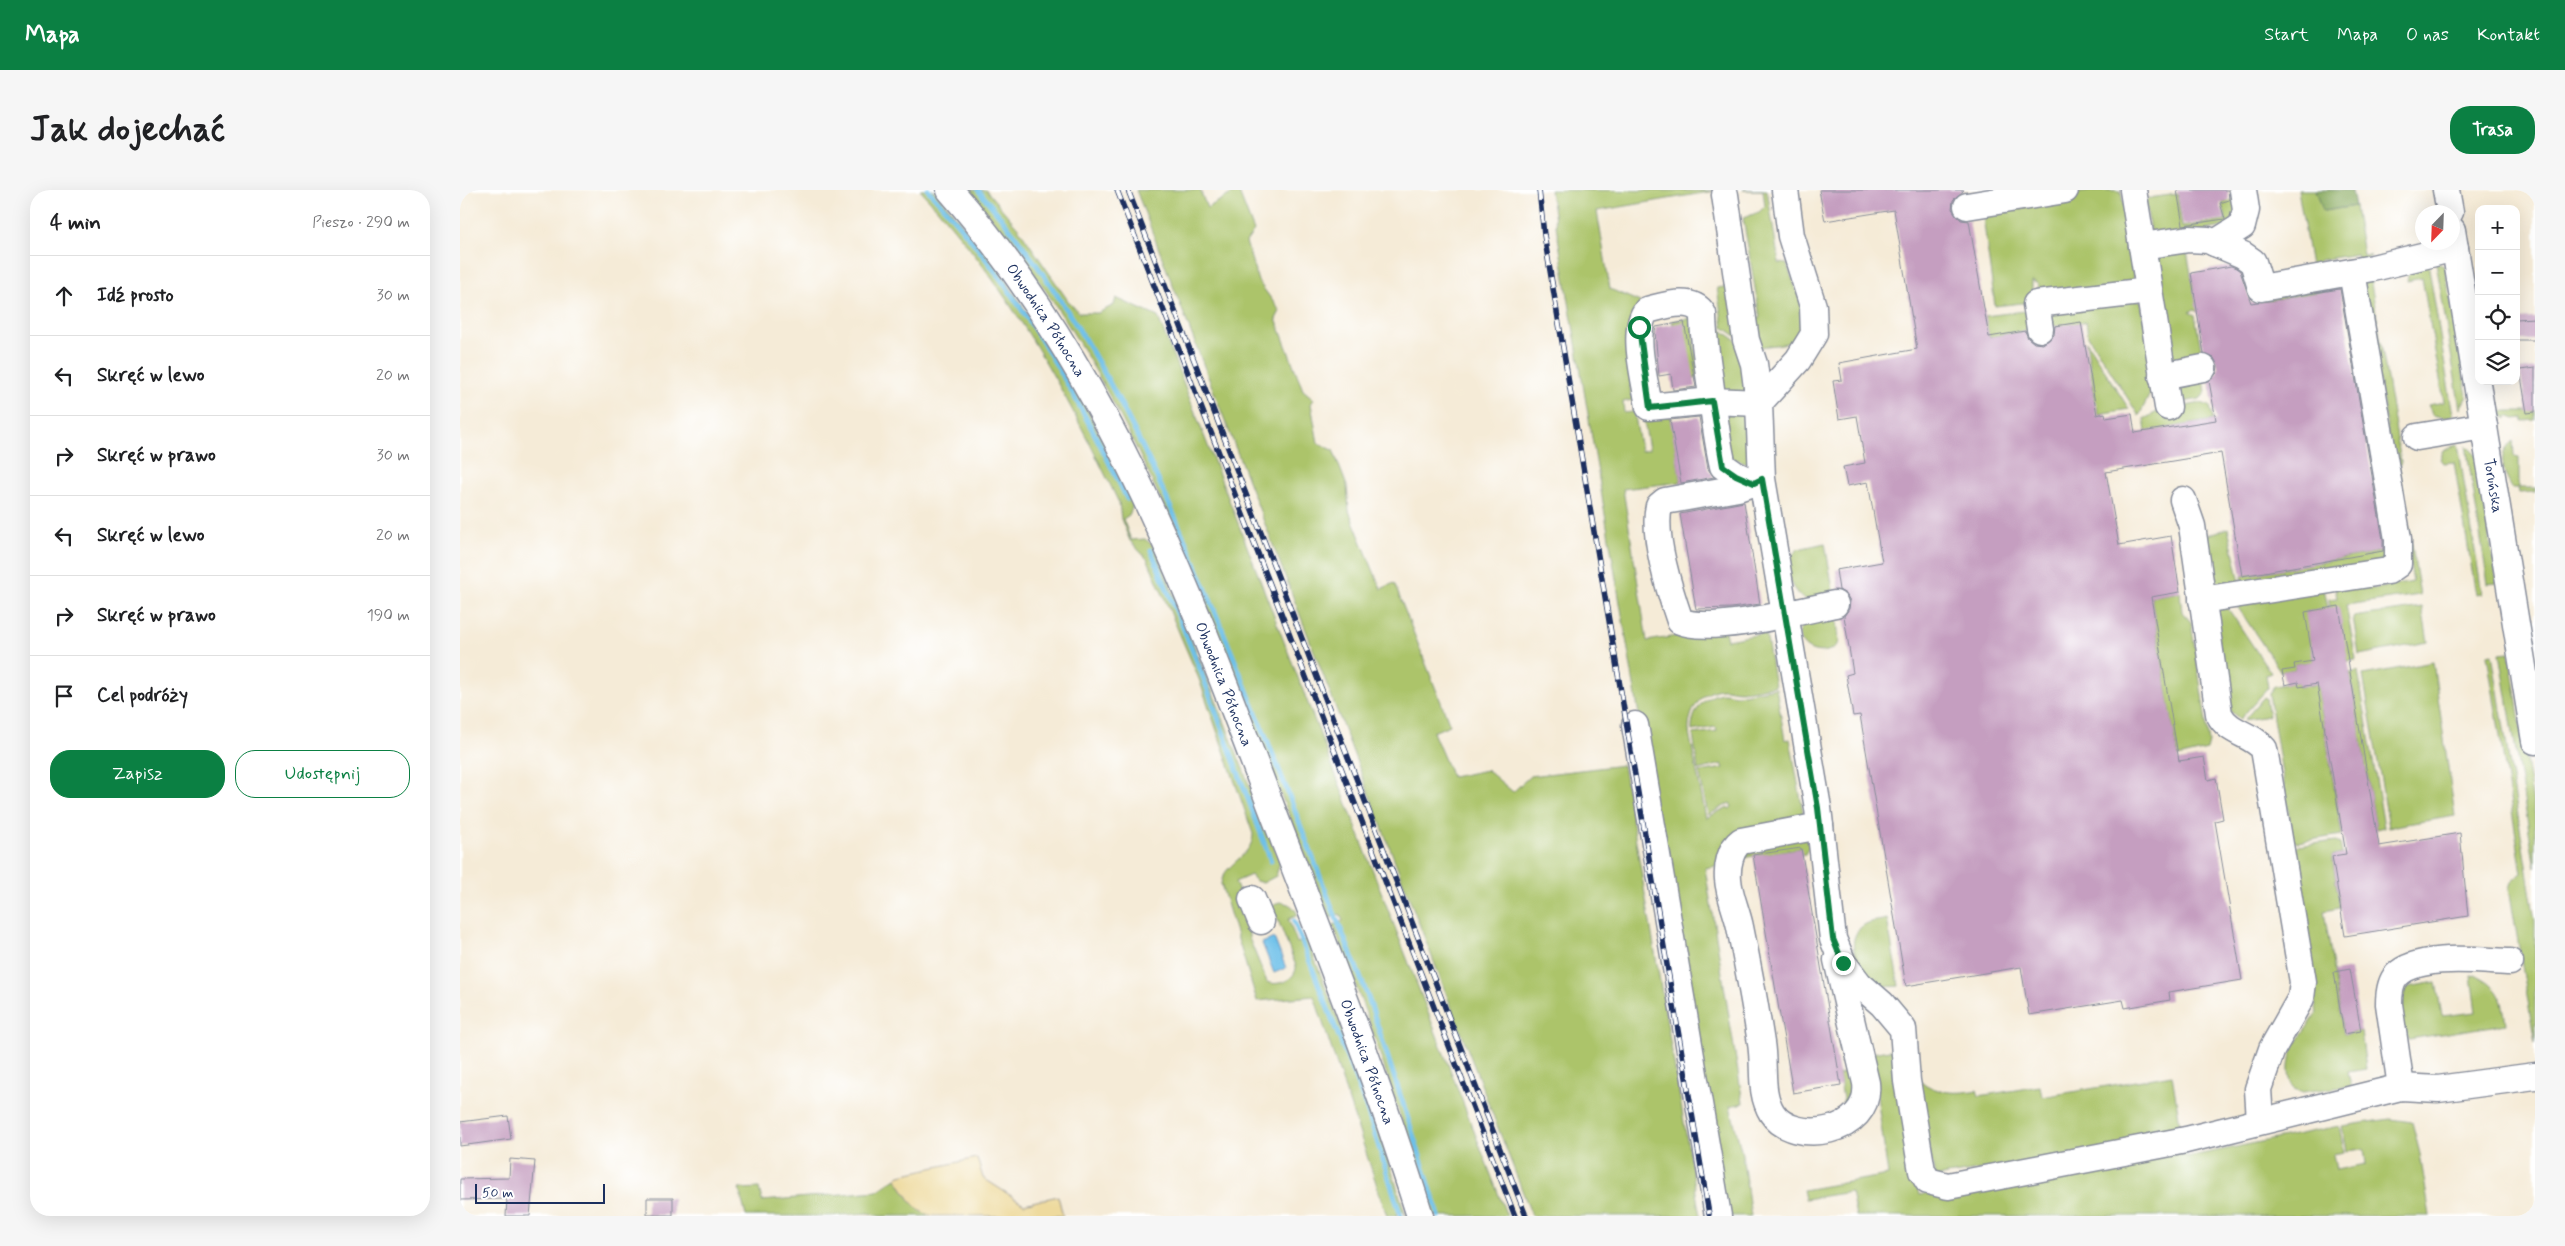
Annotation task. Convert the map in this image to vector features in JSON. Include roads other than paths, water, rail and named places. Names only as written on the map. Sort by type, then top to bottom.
[{"type":"street","name":"Obwodnica Północna","points":[[950,190],[1007,258],[1066,346],[1112,429],[1162,534],[1222,677],[1361,1039],[1420,1216]]},
{"type":"street","points":[[1759,403],[1798,360],[1814,334],[1813,306],[1792,236],[1785,190]]},
{"type":"street","points":[[1967,206],[2065,190]]},
{"type":"street","points":[[2133,190],[2168,407]]},
{"type":"street","points":[[2215,243],[2242,226],[2246,210],[2243,190]]},
{"type":"street","points":[[2446,190],[2449,205]]},
{"type":"street","points":[[1726,195],[1746,340],[1754,364],[1759,403],[1758,481],[1786,613],[1820,826],[1833,939],[1866,1083],[1866,1100],[1851,1121],[1840,1127],[1800,1131],[1785,1127],[1773,1114],[1766,1100],[1762,1083],[1764,1072],[1763,1053],[1738,916],[1728,880],[1728,865],[1736,845],[1741,842],[1820,826]]},
{"type":"street","points":[[2142,246],[2189,239],[2215,243],[2253,262],[2261,288],[2352,272],[2394,268],[2431,250]]},
{"type":"street","name":"Toruńska","points":[[2456,250],[2484,426],[2529,673],[2535,741]]},
{"type":"street","points":[[2202,600],[2388,571],[2398,564],[2398,539],[2352,272]]},
{"type":"street","points":[[2040,329],[2036,304],[2149,291]]},
{"type":"street","points":[[2162,376],[2203,368]]},
{"type":"street","points":[[1758,481],[1736,475],[1723,466],[1712,401],[1759,403]]},
{"type":"street","points":[[2417,437],[2484,426]]},
{"type":"street","points":[[1758,481],[1665,501],[1659,506],[1659,533],[1668,582],[1680,620],[1689,625],[1738,621],[1835,604]]},
{"type":"street","points":[[2183,500],[2192,526],[2219,714],[2233,730],[2256,740],[2264,749],[2302,982],[2301,998],[2272,1049],[2258,1089],[2260,1121]]},
{"type":"street","points":[[1635,725],[1718,1216]]},
{"type":"street","points":[[1833,939],[1848,970],[1859,984],[1882,1004],[1903,1029],[1904,1061],[1914,1135],[1924,1177],[1933,1184],[1948,1186],[2186,1140],[2401,1087],[2438,1089],[2535,1076]]},
{"type":"street","points":[[2401,1087],[2389,1004],[2390,992],[2397,975],[2419,963],[2457,961],[2510,962]]},
{"type":"water","points":[[1274,938],[1286,968],[1274,973],[1262,943]]},
{"type":"waterway","points":[[928,190],[987,261],[1014,298],[1063,376],[1127,499]]},
{"type":"waterway","points":[[978,190],[1024,247],[1065,307],[1102,369],[1135,432],[1166,498],[1283,779],[1362,981],[1439,1216]]},
{"type":"waterway","points":[[1151,550],[1200,669],[1271,861]]},
{"type":"waterway","points":[[1294,921],[1365,1104],[1401,1216]]},
{"type":"railway","points":[[1117,190],[1515,1216]]},
{"type":"railway","points":[[1128,190],[1526,1216]]},
{"type":"railway","points":[[1539,190],[1544,235],[1709,1214]]}]
